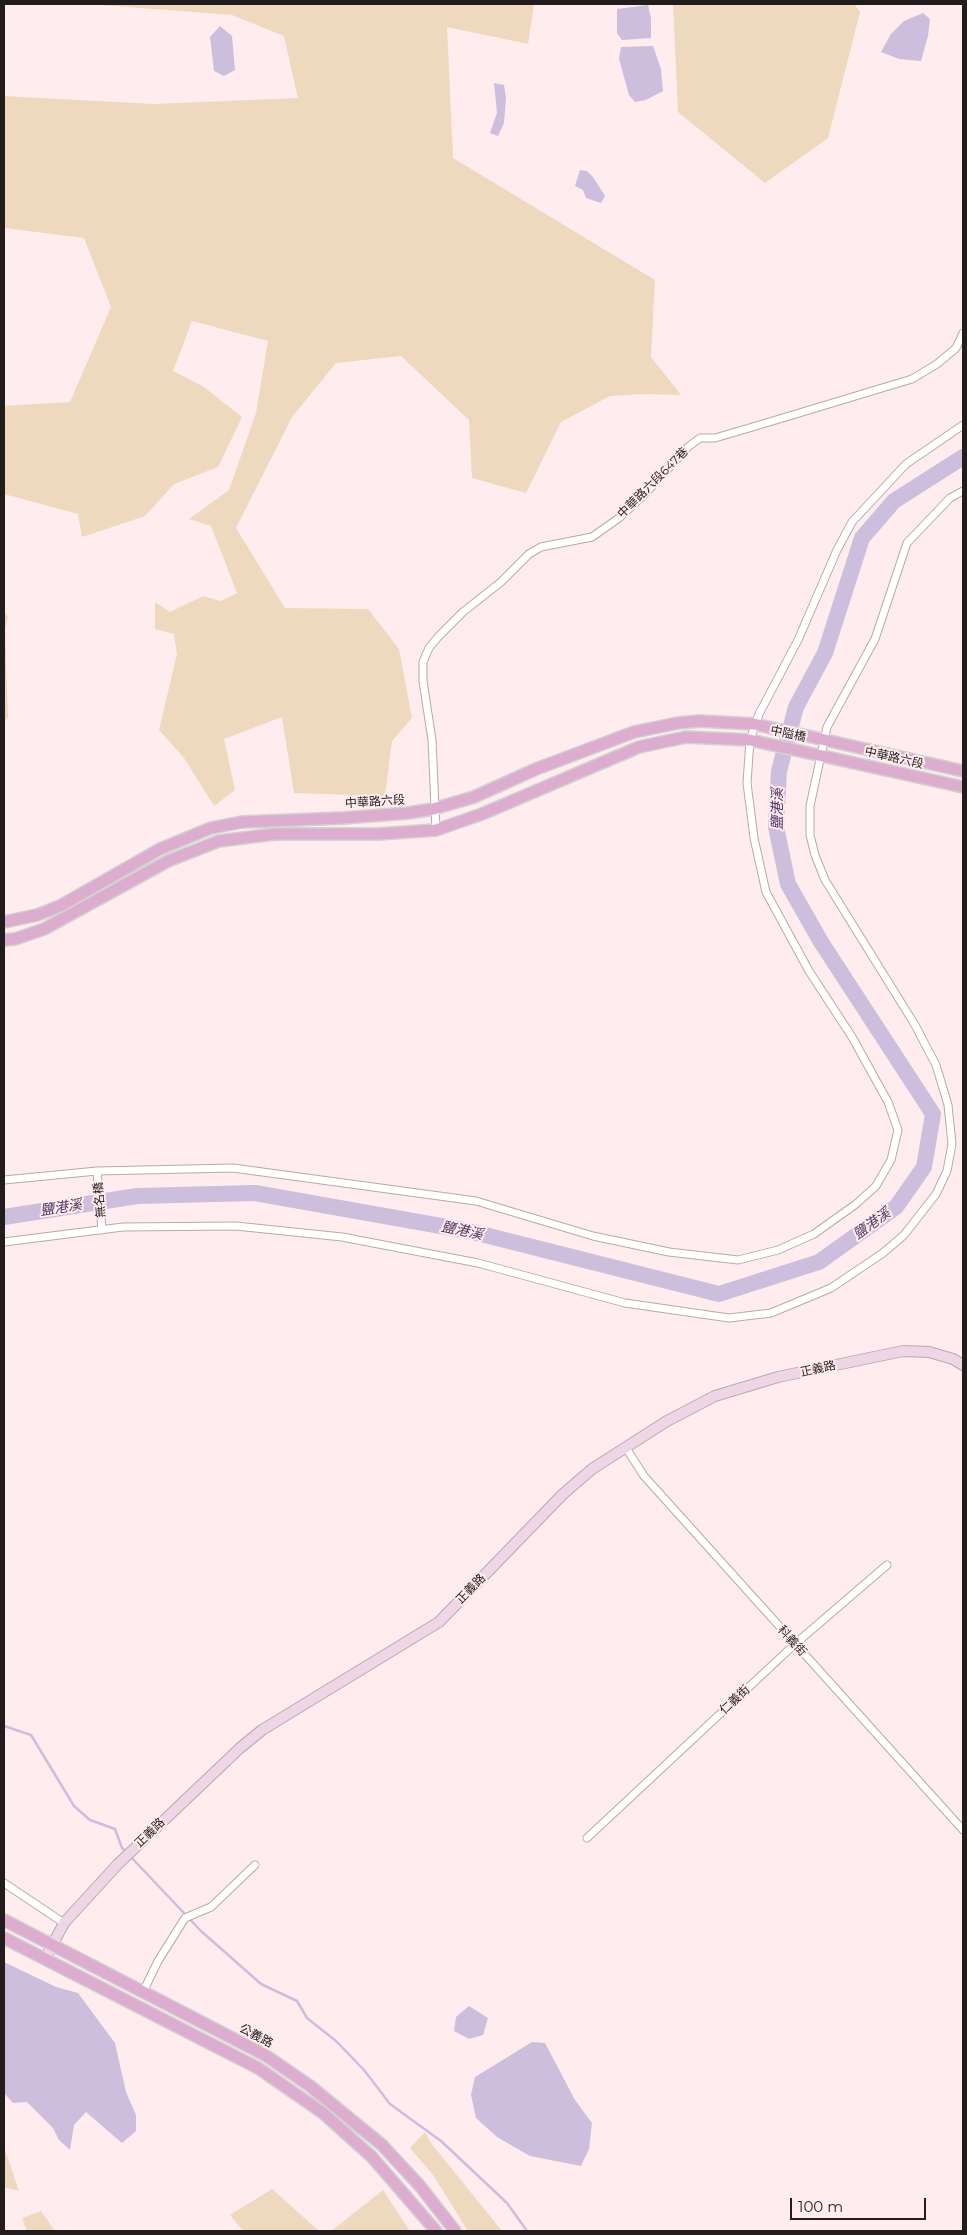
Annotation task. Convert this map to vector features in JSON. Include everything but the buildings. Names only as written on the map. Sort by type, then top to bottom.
[{"type":"main road","name":"中華路六段","points":[[4,922],[37,915],[60,906],[160,849],[211,828],[242,822],[352,817],[434,809],[474,797],[536,769],[634,732],[699,721],[754,724]]},
{"type":"main road","name":"中隘橋","points":[[754,724],[823,739]]},
{"type":"main road","points":[[4,940],[15,940],[44,929],[168,861],[218,841],[275,834],[378,834],[436,830],[482,814],[640,747],[686,737],[750,740]]},
{"type":"main road","name":"中華路六段","points":[[823,739],[963,771]]},
{"type":"main road","name":"中隘橋","points":[[750,740],[819,755]]},
{"type":"main road","name":"中華路六段","points":[[819,755],[963,787]]},
{"type":"main road","name":"公義路","points":[[4,1920],[265,2055],[329,2100],[382,2145],[420,2186],[455,2231]]},
{"type":"main road","points":[[4,1938],[258,2068],[323,2113],[372,2157],[436,2231]]},
{"type":"street","name":"中華路六段647巷","points":[[436,830],[432,740],[423,681],[424,662],[433,642],[463,612],[501,582],[529,554],[541,547],[592,537],[619,518],[645,494],[688,447],[700,438],[715,438],[912,379],[937,364],[956,348],[963,333]]},
{"type":"street","points":[[4,1180],[97,1171],[233,1168],[466,1199],[534,1216],[593,1236],[669,1252],[738,1260],[778,1250],[814,1234],[856,1204],[876,1186],[891,1160],[898,1130],[888,1102],[852,1037],[809,971],[766,892],[754,838],[747,783],[750,740],[754,724],[798,640],[837,550],[852,522],[906,464],[963,425]]},
{"type":"street","points":[[4,1242],[123,1227],[236,1226],[342,1237],[478,1263],[625,1303],[729,1318],[770,1313],[838,1283],[884,1253],[904,1235],[936,1194],[947,1171],[952,1144],[948,1105],[936,1065],[915,1025],[825,880],[815,855],[810,835],[810,806],[819,755],[828,724],[875,639],[907,543],[950,498],[963,491]]},
{"type":"street","name":"無名橋","points":[[97,1171],[102,1230]]},
{"type":"street","name":"正義路","points":[[45,1958],[64,1923],[118,1864],[248,1741],[439,1622],[563,1494],[592,1469],[667,1421],[715,1396],[778,1377],[903,1351],[929,1352],[953,1359],[963,1365]]},
{"type":"street","name":"科義街","points":[[626,1448],[644,1476],[963,1830]]},
{"type":"street","name":"仁義街","points":[[587,1838],[795,1644],[887,1565]]},
{"type":"street","points":[[143,1992],[158,1961],[187,1916],[211,1907],[255,1865]]},
{"type":"street","points":[[4,1883],[64,1923]]},
{"type":"shaded area","points":[[88,4],[534,4],[528,44],[447,27],[453,158],[655,280],[651,357],[681,395],[643,394],[610,396],[561,422],[526,493],[472,478],[469,420],[401,356],[336,363],[292,417],[236,528],[285,608],[368,609],[399,649],[412,718],[392,741],[385,796],[294,793],[282,717],[224,739],[235,790],[214,806],[184,758],[159,730],[177,654],[174,634],[155,629],[155,602],[170,612],[203,596],[221,601],[237,593],[211,526],[189,519],[229,490],[256,413],[268,341],[192,321],[173,371],[204,387],[242,417],[218,467],[174,484],[145,516],[82,537],[78,514],[4,494],[4,406],[70,402],[111,307],[84,238],[4,228],[4,96],[154,104],[298,98],[284,36],[232,15]]},
{"type":"shaded area","points":[[673,4],[854,4],[860,12],[828,138],[765,183],[678,112]]},
{"type":"shaded area","points":[[648,5],[651,18],[651,38],[622,40],[617,33],[617,9]]},
{"type":"shaded area","points":[[923,13],[930,19],[928,36],[921,61],[899,59],[881,52],[891,34],[904,21]]},
{"type":"shaded area","points":[[220,26],[232,36],[235,70],[224,76],[214,71],[210,37]]},
{"type":"shaded area","points":[[653,46],[661,69],[663,91],[646,100],[635,102],[629,95],[619,59],[621,47]]},
{"type":"shaded area","points":[[494,83],[504,85],[506,98],[504,123],[498,136],[490,133],[497,113]]},
{"type":"shaded area","points":[[580,170],[587,171],[593,177],[605,196],[601,203],[586,198],[583,190],[575,186]]},
{"type":"shaded area","points":[[4,613],[8,617],[5,630],[8,718],[4,722]]},
{"type":"shaded area","points":[[4,1962],[56,1987],[78,1993],[115,2043],[126,2092],[136,2115],[136,2131],[122,2143],[86,2112],[74,2125],[70,2150],[59,2140],[53,2128],[27,2102],[13,2103],[4,2093]]},
{"type":"shaded area","points":[[469,2006],[488,2018],[483,2035],[469,2039],[454,2031],[456,2017]]},
{"type":"shaded area","points":[[532,2042],[545,2043],[575,2100],[592,2123],[589,2149],[581,2166],[530,2156],[497,2137],[476,2118],[471,2095],[475,2077]]},
{"type":"shaded area","points":[[425,2132],[431,2143],[502,2231],[468,2231],[433,2175],[410,2148]]},
{"type":"shaded area","points":[[4,2147],[19,2191],[4,2187]]},
{"type":"shaded area","points":[[272,2189],[319,2231],[243,2231],[230,2215]]},
{"type":"shaded area","points":[[383,2190],[410,2231],[331,2231]]},
{"type":"shaded area","points":[[41,2211],[55,2231],[27,2231],[22,2218]]},
{"type":"waterway","name":"鹽港溪","points":[[4,1217],[137,1196],[255,1193],[469,1231],[719,1294],[819,1262],[896,1207],[924,1167],[933,1114],[821,942],[788,884],[776,827],[779,771],[796,707],[825,653],[862,538],[894,501],[963,457]]},
{"type":"waterway","points":[[4,1726],[31,1735],[74,1806],[90,1820],[115,1829],[122,1848],[126,1852]]},
{"type":"waterway","points":[[130,1856],[201,1931],[261,1984],[297,2001],[307,2018],[336,2041],[364,2070],[390,2104],[441,2141],[507,2203],[527,2231]]}]
